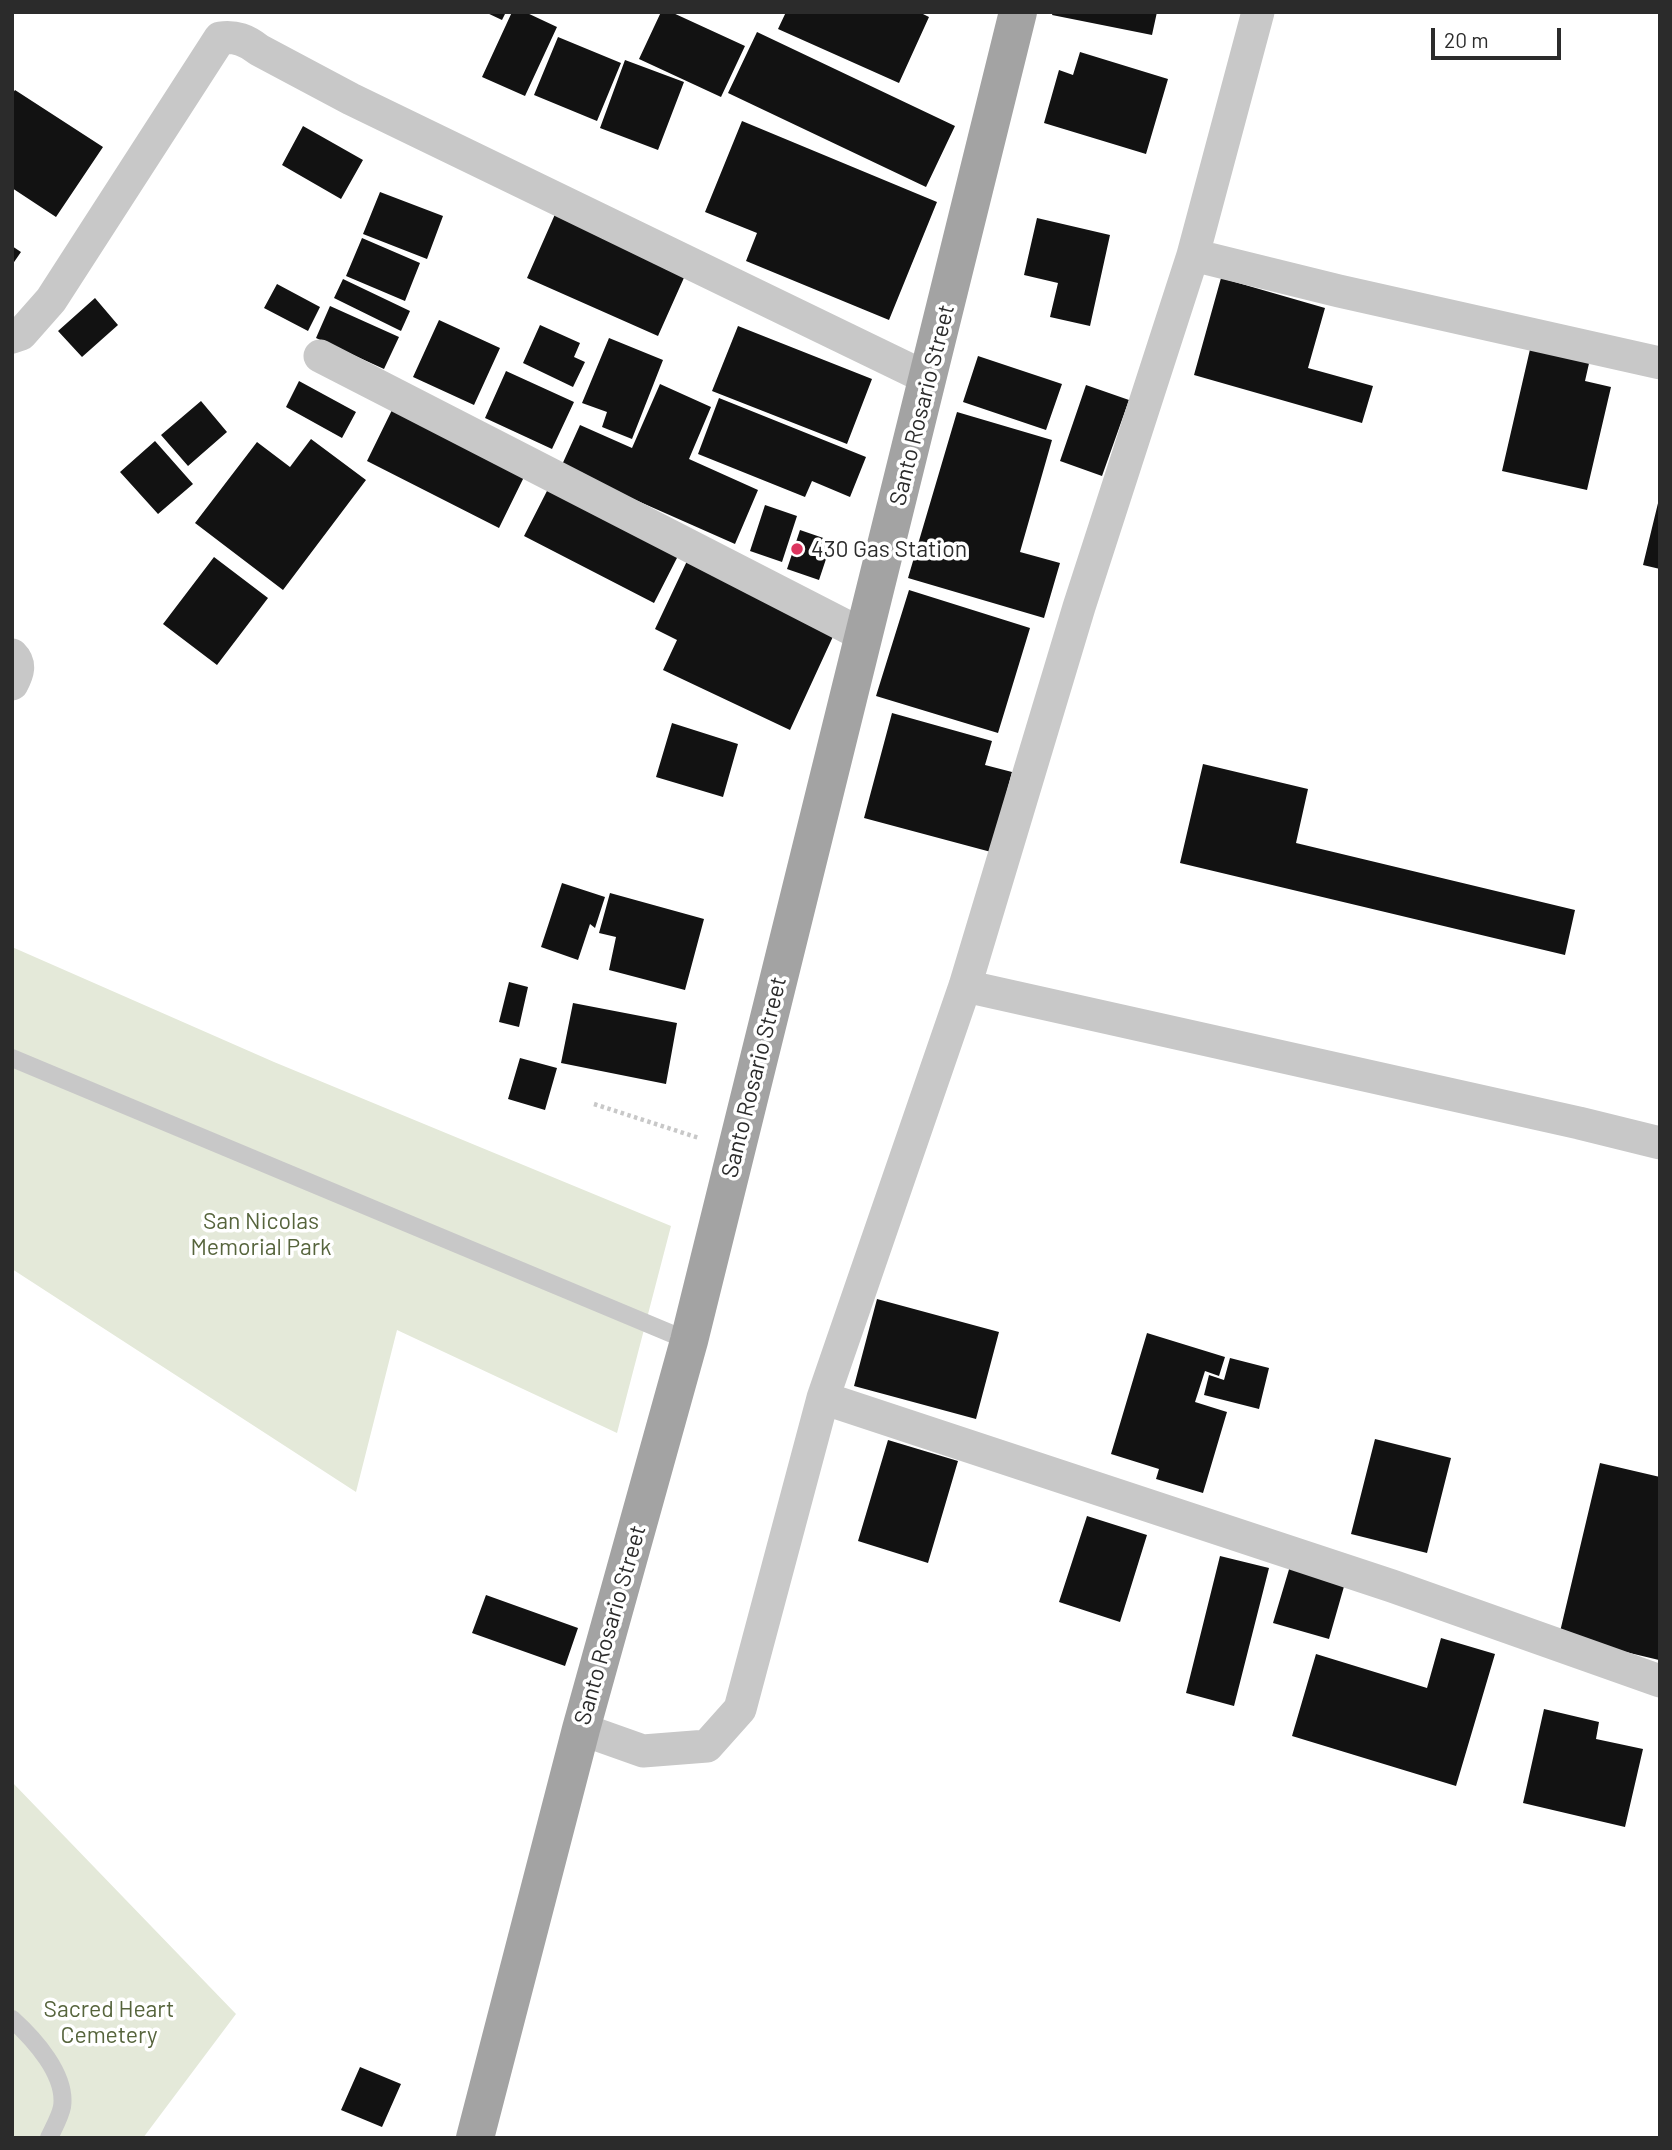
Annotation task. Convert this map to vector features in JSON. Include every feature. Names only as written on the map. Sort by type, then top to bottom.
[{"type":"main road","name":"Santo Rosario Street","points":[[475,2138],[581,1729],[689,1341],[1018,12]]},
{"type":"street","points":[[581,1729],[643,1751],[707,1746],[740,1709],[823,1398],[965,986],[1079,607],[1193,255],[1258,12]]},
{"type":"street","points":[[12,337],[21,334],[51,300],[189,83],[220,38],[229,37],[245,40],[351,100],[929,379]]},
{"type":"street","points":[[1193,255],[1339,291],[1660,363]]},
{"type":"street","points":[[320,356],[865,636]]},
{"type":"street","points":[[12,655],[17,660],[18,671],[12,684]]},
{"type":"street","points":[[965,986],[1660,1143]]},
{"type":"street","points":[[823,1398],[1392,1587],[1660,1681]]},
{"type":"lane","points":[[12,1058],[689,1341]]},
{"type":"lane","points":[[12,2019],[28,2033],[58,2075],[62,2107],[48,2138]]},
{"type":"path","points":[[594,1104],[736,1149]]},
{"type":"green space","name":"San Nicolas Memorial Park","points":[[12,947],[274,1062],[671,1226],[617,1433],[397,1330],[356,1492],[12,1269]]},
{"type":"green space","name":"Sacred Heart Cemetery","points":[[12,1782],[236,2014],[143,2138],[12,2138]]},
{"type":"building","points":[[485,12],[506,12],[502,20]]},
{"type":"building","points":[[512,12],[525,12],[557,27],[525,96],[482,77]]},
{"type":"building","points":[[661,12],[671,12],[745,46],[721,97],[639,59]]},
{"type":"building","points":[[786,12],[919,12],[929,17],[899,83],[778,29]]},
{"type":"building","points":[[1053,12],[1157,12],[1152,35],[1052,15]]},
{"type":"building","points":[[757,32],[955,126],[926,187],[728,93]]},
{"type":"building","points":[[558,37],[621,63],[597,121],[534,95]]},
{"type":"building","points":[[1080,52],[1168,79],[1146,154],[1044,123],[1059,70],[1073,75]]},
{"type":"building","points":[[625,60],[684,82],[658,150],[600,128]]},
{"type":"building","points":[[15,90],[103,147],[56,217],[12,188],[12,94]]},
{"type":"building","points":[[742,121],[937,202],[889,320],[746,261],[757,233],[705,212]]},
{"type":"building","points":[[303,126],[363,160],[341,199],[282,165]]},
{"type":"building","points":[[380,192],[443,216],[427,259],[363,234]]},
{"type":"building","points":[[556,212],[687,271],[658,336],[527,278]]},
{"type":"building","points":[[1037,218],[1110,235],[1090,326],[1050,317],[1058,283],[1024,275]]},
{"type":"building","points":[[362,238],[420,263],[405,301],[346,276]]},
{"type":"building","points":[[12,246],[21,252],[12,265]]},
{"type":"building","points":[[1221,278],[1325,308],[1308,368],[1373,386],[1362,423],[1194,375]]},
{"type":"building","points":[[343,279],[410,311],[401,331],[334,298]]},
{"type":"building","points":[[277,284],[320,307],[308,331],[264,308]]},
{"type":"building","points":[[95,298],[118,325],[82,357],[58,331]]},
{"type":"building","points":[[330,306],[399,337],[384,369],[316,338]]},
{"type":"building","points":[[439,320],[500,348],[474,405],[413,377]]},
{"type":"building","points":[[540,325],[580,343],[574,357],[585,362],[573,387],[523,363]]},
{"type":"building","points":[[738,326],[872,379],[847,444],[712,391]]},
{"type":"building","points":[[609,338],[663,360],[632,439],[602,427],[607,412],[582,403]]},
{"type":"building","points":[[1531,345],[1590,359],[1585,381],[1611,387],[1587,490],[1502,471]]},
{"type":"building","points":[[978,356],[1062,384],[1046,430],[963,402]]},
{"type":"building","points":[[506,371],[574,402],[552,449],[485,418]]},
{"type":"building","points":[[299,381],[356,412],[342,438],[286,407]]},
{"type":"building","points":[[660,384],[711,407],[689,459],[758,490],[735,544],[561,467],[580,425],[632,448]]},
{"type":"building","points":[[1086,385],[1129,400],[1102,476],[1060,461]]},
{"type":"building","points":[[719,398],[866,457],[850,497],[812,481],[805,497],[698,454]]},
{"type":"building","points":[[201,401],[227,432],[188,466],[161,435]]},
{"type":"building","points":[[392,410],[524,477],[499,528],[367,461]]},
{"type":"building","points":[[957,412],[1052,440],[1020,552],[1060,563],[1044,618],[908,578]]},
{"type":"building","points":[[311,439],[366,480],[283,590],[195,523],[257,442],[290,467]]},
{"type":"building","points":[[155,441],[193,484],[158,514],[120,472]]},
{"type":"building","points":[[549,487],[679,554],[654,603],[524,536]]},
{"type":"building","points":[[1660,499],[1660,569],[1643,565]]},
{"type":"building","points":[[765,505],[797,516],[782,562],[750,551]]},
{"type":"building","points":[[800,530],[832,541],[819,580],[787,569]]},
{"type":"building","points":[[214,557],[268,598],[217,665],[163,624]]},
{"type":"building","points":[[687,561],[836,630],[790,730],[663,670],[677,640],[655,629]]},
{"type":"building","points":[[909,590],[1030,628],[998,733],[876,696]]},
{"type":"building","points":[[892,713],[992,741],[985,765],[1012,772],[991,852],[864,818]]},
{"type":"building","points":[[672,723],[738,744],[723,797],[656,777]]},
{"type":"building","points":[[1203,764],[1308,789],[1296,843],[1575,910],[1565,955],[1180,863]]},
{"type":"building","points":[[562,883],[605,897],[595,928],[590,924],[578,960],[541,947]]},
{"type":"building","points":[[610,893],[704,919],[685,990],[609,970],[616,937],[599,933]]},
{"type":"building","points":[[509,982],[528,987],[519,1027],[499,1022]]},
{"type":"building","points":[[573,1003],[677,1023],[666,1084],[561,1063]]},
{"type":"building","points":[[520,1058],[557,1068],[545,1110],[508,1099]]},
{"type":"building","points":[[877,1299],[999,1332],[976,1419],[854,1386]]},
{"type":"building","points":[[1147,1333],[1225,1357],[1219,1376],[1205,1371],[1195,1402],[1227,1412],[1203,1493],[1156,1479],[1159,1469],[1111,1454]]},
{"type":"building","points":[[1230,1358],[1269,1368],[1259,1409],[1204,1395],[1209,1375],[1224,1380]]},
{"type":"building","points":[[1375,1439],[1451,1458],[1427,1553],[1351,1534]]},
{"type":"building","points":[[888,1440],[958,1461],[928,1563],[858,1541]]},
{"type":"building","points":[[1600,1463],[1660,1477],[1659,1660],[1559,1636]]},
{"type":"building","points":[[1087,1516],[1147,1535],[1120,1622],[1059,1602]]},
{"type":"building","points":[[1220,1556],[1269,1568],[1234,1706],[1186,1693]]},
{"type":"building","points":[[1290,1566],[1345,1583],[1329,1639],[1273,1623]]},
{"type":"building","points":[[486,1595],[578,1628],[565,1666],[472,1633]]},
{"type":"building","points":[[1441,1638],[1495,1654],[1456,1786],[1292,1736],[1316,1654],[1427,1688]]},
{"type":"building","points":[[1544,1709],[1599,1722],[1596,1739],[1643,1749],[1625,1827],[1523,1803]]},
{"type":"building","points":[[360,2067],[401,2084],[382,2127],[341,2110]]},
{"type":"place","name":"430 Gas Station","points":[[797,549]]}]
